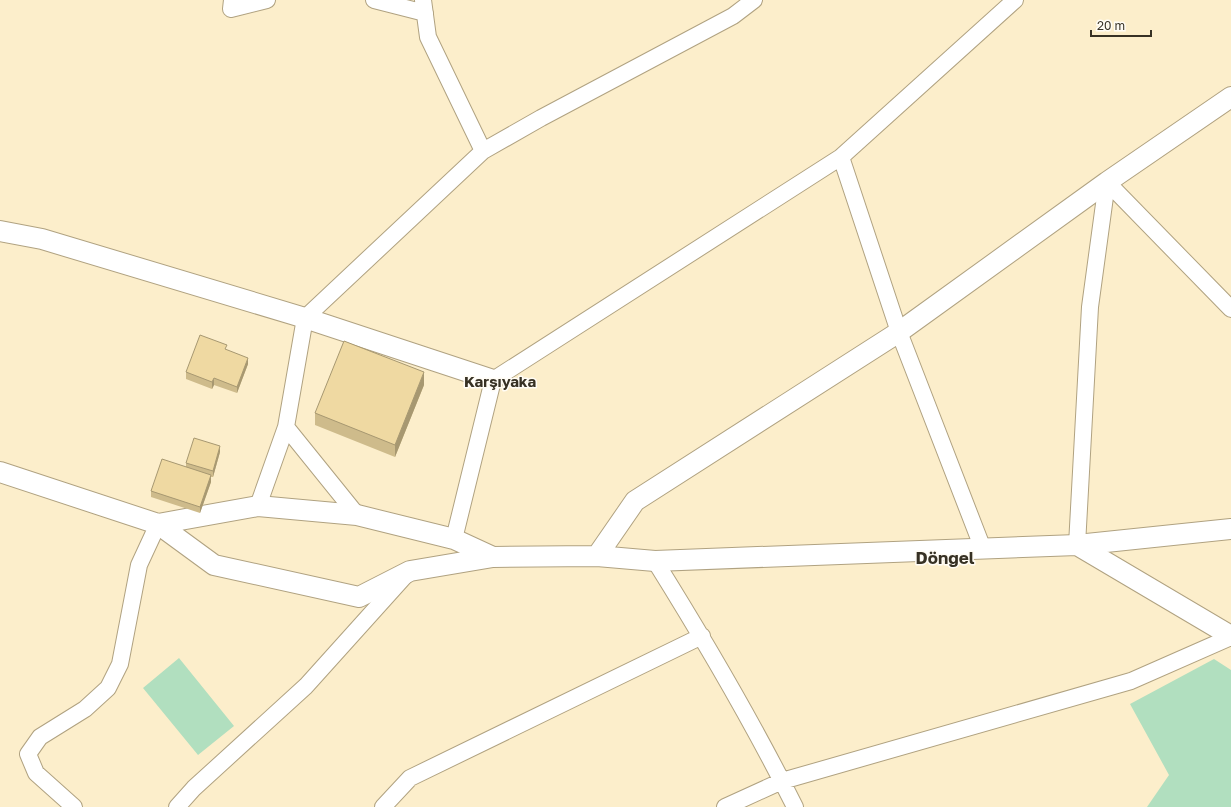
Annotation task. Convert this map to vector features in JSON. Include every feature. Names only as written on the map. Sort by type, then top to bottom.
[{"type":"street","points":[[232,0],[231,9],[267,0]]},
{"type":"street","points":[[374,0],[424,7],[428,37],[483,151]]},
{"type":"street","points":[[258,506],[286,427],[305,318],[483,151],[548,114],[733,16],[754,0]]},
{"type":"street","points":[[454,539],[493,380],[841,157],[1015,0]]},
{"type":"street","points":[[596,556],[635,501],[899,332],[1107,182],[1231,97]]},
{"type":"street","points":[[841,157],[899,332],[983,549]]},
{"type":"street","points":[[1107,182],[1231,309]]},
{"type":"street","points":[[1077,545],[1090,307],[1107,182]]},
{"type":"street","points":[[0,231],[42,240],[305,318],[493,380]]},
{"type":"street","points":[[286,427],[357,515]]},
{"type":"street","points":[[0,472],[158,524],[214,565],[359,597],[410,570],[493,557],[596,556],[656,561],[983,549],[1077,545],[1231,529]]},
{"type":"street","points":[[158,524],[258,506],[357,515],[454,539],[493,557]]},
{"type":"street","points":[[74,807],[36,773],[28,754],[40,737],[85,709],[108,688],[120,664],[139,565],[158,524]]},
{"type":"street","points":[[1077,545],[1231,637]]},
{"type":"street","points":[[656,561],[702,636],[795,807]]},
{"type":"street","points":[[177,807],[194,788],[306,686],[410,570]]},
{"type":"street","points":[[382,807],[410,778],[702,636]]},
{"type":"street","points":[[725,807],[782,781],[1131,681],[1231,637]]},
{"type":"green space","points":[[179,658],[234,726],[198,755],[143,688]]},
{"type":"green space","points":[[1214,659],[1231,670],[1231,807],[1147,807],[1169,775],[1130,704]]},
{"type":"building","points":[[200,335],[227,345],[225,349],[248,358],[237,387],[214,378],[212,382],[186,372]]},
{"type":"building","points":[[344,341],[424,372],[395,445],[315,413]]},
{"type":"building","points":[[194,438],[220,446],[213,471],[186,463]]},
{"type":"building","points":[[162,459],[211,475],[200,507],[151,491]]},
{"type":"district","name":"Karşıyaka","points":[[500,382]]},
{"type":"district","name":"Döngel","points":[[945,558]]}]
